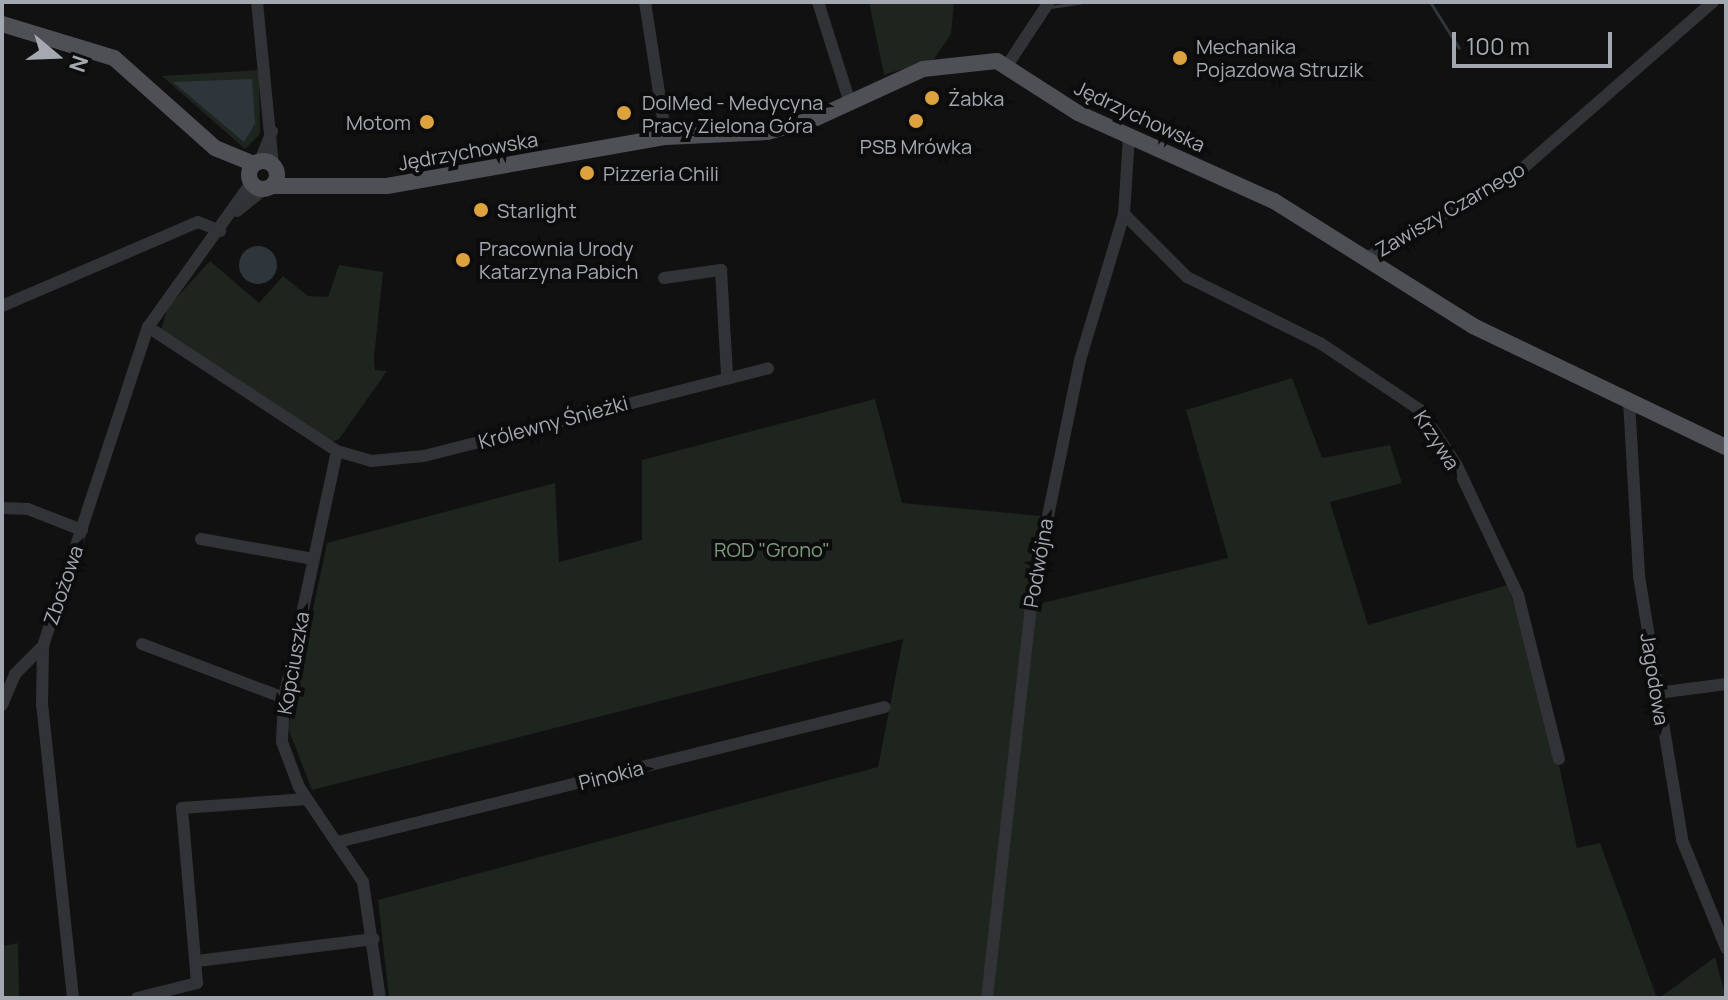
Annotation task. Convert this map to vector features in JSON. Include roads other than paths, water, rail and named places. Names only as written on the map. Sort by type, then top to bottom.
[{"type":"main road","name":"Jędrzychowska","points":[[2,24],[114,58],[224,154],[262,175],[304,184],[387,186],[666,137],[781,129],[850,103],[923,69],[1008,64],[1129,137],[1274,201],[1473,326],[1726,447]]},
{"type":"street","points":[[257,2],[272,131],[262,175]]},
{"type":"street","points":[[645,2],[666,137]]},
{"type":"street","points":[[818,2],[850,103]]},
{"type":"street","points":[[1008,64],[1049,2]]},
{"type":"street","name":"Zawiszy Czarnego","points":[[1367,258],[1522,169],[1713,2]]},
{"type":"street","name":"Podwójna","points":[[987,998],[1019,686],[1045,519],[1080,360],[1124,214],[1129,137]]},
{"type":"street","name":"Zbożowa","points":[[73,998],[42,705],[43,646],[148,327],[262,175]]},
{"type":"street","name":"Krzywa","points":[[1124,214],[1187,277],[1320,343],[1420,410],[1457,466],[1518,595],[1559,759]]},
{"type":"street","points":[[2,306],[198,222],[220,231]]},
{"type":"street","points":[[664,278],[721,270],[727,375]]},
{"type":"street","name":"Królewny Śnieżki","points":[[148,327],[337,451],[371,461],[424,456],[727,375],[768,368]]},
{"type":"street","name":"Jagodowa","points":[[1629,401],[1634,530],[1657,693],[1689,865],[1726,948]]},
{"type":"street","name":"Kopciuszka","points":[[337,451],[284,698],[282,742],[307,799],[363,882],[374,939],[380,998]]},
{"type":"street","points":[[2,508],[28,509],[82,530]]},
{"type":"street","points":[[201,539],[313,559]]},
{"type":"street","points":[[142,644],[284,698]]},
{"type":"street","points":[[3,697],[43,646]]},
{"type":"street","points":[[1657,693],[1726,684]]},
{"type":"street","name":"Pinokia","points":[[338,842],[885,707]]},
{"type":"street","points":[[137,998],[193,988],[197,961],[179,812],[191,805],[307,799]]},
{"type":"street","points":[[197,961],[374,939]]},
{"type":"waterway","points":[[956,2],[974,2]]},
{"type":"waterway","points":[[1051,7],[1082,2]]},
{"type":"waterway","points":[[1430,2],[1459,48]]},
{"type":"place","name":"Mechanika Pojazdowa Struzik","points":[[1180,58]]},
{"type":"place","name":"Żabka","points":[[932,98]]},
{"type":"place","name":"DolMed - Medycyna Pracy Zielona Góra","points":[[624,113]]},
{"type":"place","name":"PSB Mrówka","points":[[916,121]]},
{"type":"place","name":"Motom","points":[[427,122]]},
{"type":"place","name":"Pizzeria Chili","points":[[587,173]]},
{"type":"place","name":"Starlight","points":[[481,210]]},
{"type":"place","name":"Pracownia Urody Katarzyna Pabich","points":[[463,260]]},
{"type":"park label","name":"ROD \"Grono\"","points":[[772,549]]}]
